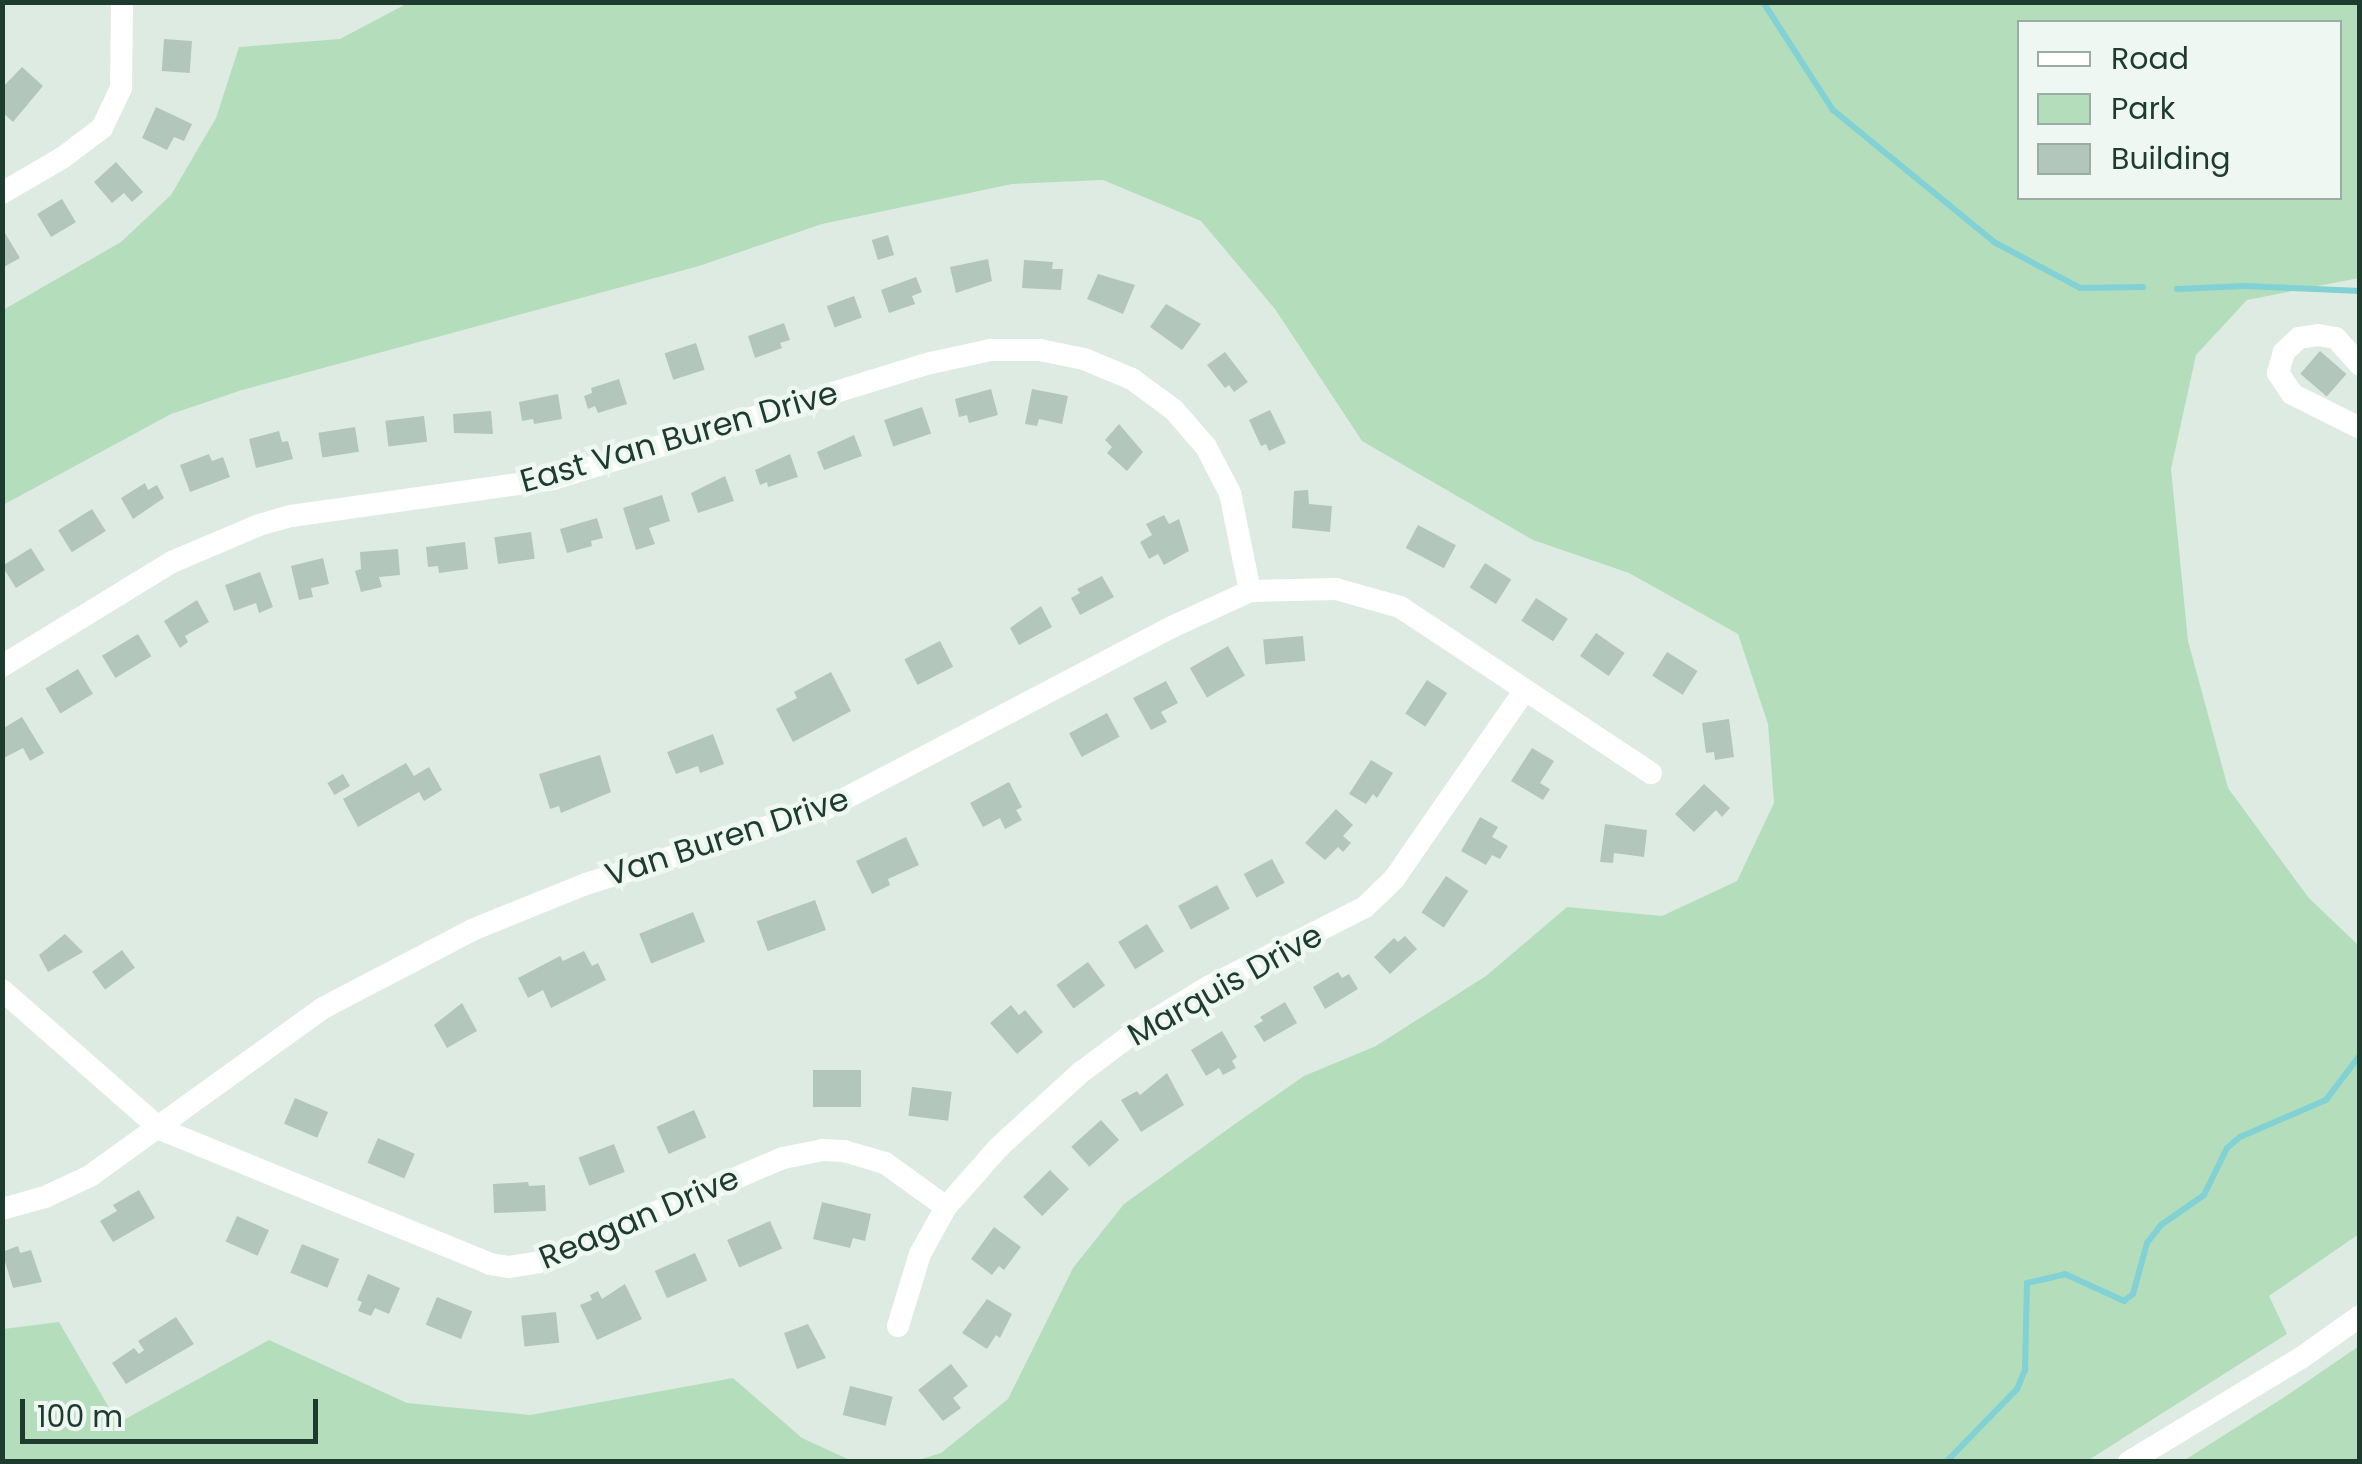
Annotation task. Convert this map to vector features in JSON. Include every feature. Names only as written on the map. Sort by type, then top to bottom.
[{"type":"street","points":[[2,193],[62,158],[102,128],[121,88],[122,2]]},
{"type":"street","points":[[2359,426],[2292,394],[2278,373],[2284,352],[2299,338],[2318,335],[2336,338],[2360,365]]},
{"type":"street","name":"East Van Buren Drive","points":[[2,666],[136,582],[204,546],[259,525],[306,513],[552,479],[930,363],[1014,349],[1062,354],[1112,369],[1156,394],[1174,410],[1206,447],[1230,493],[1250,592]]},
{"type":"street","name":"Van Buren Drive","points":[[2,1209],[69,1187],[160,1129],[323,1008],[472,930],[642,865],[738,840],[828,808],[1187,619],[1250,592],[1336,588],[1380,599],[1418,616],[1524,690]]},
{"type":"street","points":[[1524,690],[1651,773]]},
{"type":"street","name":"Marquis Drive","points":[[898,1326],[920,1254],[946,1206],[999,1148],[1109,1051],[1182,1001],[1344,920],[1380,894],[1524,690]]},
{"type":"street","name":"Reagan Drive","points":[[2,990],[160,1129],[453,1250],[509,1267],[562,1254],[801,1153],[834,1150],[866,1156],[903,1173],[946,1206]]},
{"type":"street","points":[[2129,1462],[2301,1358],[2360,1316]]},
{"type":"green space","points":[[408,3],[2359,3],[2359,278],[2247,300],[2196,355],[2171,469],[2188,641],[2228,788],[2308,897],[2359,946],[2359,1234],[2269,1296],[2287,1334],[2087,1461],[915,1461],[941,1453],[1008,1399],[1073,1268],[1124,1204],[1235,1124],[1304,1076],[1376,1046],[1486,976],[1567,907],[1662,916],[1737,881],[1774,803],[1768,724],[1738,634],[1629,573],[1533,540],[1362,441],[1275,309],[1201,221],[1103,180],[1012,184],[822,224],[699,266],[242,390],[171,414],[3,505],[3,310],[121,242],[171,195],[216,118],[239,47],[340,39]]},
{"type":"green space","points":[[59,1322],[118,1423],[269,1340],[407,1403],[530,1415],[733,1378],[802,1438],[852,1461],[3,1461],[3,1329]]},
{"type":"green space","points":[[2359,1346],[2359,1461],[2183,1461],[2283,1398]]},
{"type":"building","points":[[164,39],[192,41],[190,73],[162,71]]},
{"type":"building","points":[[22,67],[43,86],[13,122],[2,112],[2,88]]},
{"type":"building","points":[[156,107],[192,124],[184,141],[174,137],[167,150],[142,138]]},
{"type":"building","points":[[116,162],[143,192],[132,202],[124,193],[112,203],[94,182]]},
{"type":"building","points":[[62,199],[76,222],[51,237],[37,214]]},
{"type":"building","points":[[5,233],[20,258],[2,268],[2,235]]},
{"type":"building","points":[[888,235],[894,255],[878,260],[872,240]]},
{"type":"building","points":[[988,259],[992,281],[956,293],[950,267]]},
{"type":"building","points":[[1024,260],[1053,262],[1052,269],[1063,269],[1061,290],[1022,288]]},
{"type":"building","points":[[1098,274],[1135,285],[1123,314],[1087,299]]},
{"type":"building","points":[[916,277],[922,292],[912,296],[915,304],[889,313],[881,290]]},
{"type":"building","points":[[854,296],[862,318],[835,328],[827,306]]},
{"type":"building","points":[[1166,304],[1201,324],[1182,350],[1150,327]]},
{"type":"building","points":[[784,323],[790,340],[780,343],[782,348],[755,358],[748,336]]},
{"type":"building","points":[[696,343],[705,370],[673,380],[665,353]]},
{"type":"building","points":[[2320,351],[2346,374],[2327,397],[2300,374]]},
{"type":"building","points":[[1225,352],[1248,382],[1234,392],[1229,385],[1225,388],[1207,365]]},
{"type":"building","points":[[619,379],[627,404],[598,413],[595,406],[588,409],[584,396],[592,393],[591,388]]},
{"type":"building","points":[[991,389],[998,415],[969,423],[967,415],[959,417],[955,399]]},
{"type":"building","points":[[1032,389],[1068,396],[1062,424],[1039,419],[1037,426],[1025,424]]},
{"type":"building","points":[[558,394],[562,419],[534,424],[533,419],[522,421],[519,402]]},
{"type":"building","points":[[922,407],[931,433],[893,446],[884,420]]},
{"type":"building","points":[[1270,410],[1286,443],[1269,451],[1266,444],[1261,446],[1249,420]]},
{"type":"building","points":[[491,411],[493,434],[454,433],[453,414]]},
{"type":"building","points":[[424,416],[427,442],[388,447],[385,421]]},
{"type":"building","points":[[1119,424],[1143,452],[1127,471],[1107,453],[1112,447],[1105,440]]},
{"type":"building","points":[[355,427],[359,452],[322,457],[318,433]]},
{"type":"building","points":[[279,431],[282,442],[288,441],[293,459],[256,468],[249,439]]},
{"type":"building","points":[[854,435],[862,456],[824,470],[817,452]]},
{"type":"building","points":[[209,454],[212,461],[223,457],[230,477],[190,492],[180,465]]},
{"type":"building","points":[[790,454],[798,477],[768,487],[767,482],[760,485],[755,470]]},
{"type":"building","points":[[725,476],[734,501],[698,513],[691,493]]},
{"type":"building","points":[[145,483],[148,490],[157,485],[164,498],[133,519],[121,498]]},
{"type":"building","points":[[1308,490],[1309,504],[1332,506],[1330,532],[1292,528],[1294,491]]},
{"type":"building","points":[[662,495],[670,521],[649,528],[655,544],[636,550],[623,508]]},
{"type":"building","points":[[92,509],[106,531],[72,552],[58,530]]},
{"type":"building","points":[[1164,515],[1169,524],[1179,519],[1189,551],[1164,565],[1158,554],[1149,559],[1140,542],[1152,535],[1146,524]]},
{"type":"building","points":[[597,518],[603,538],[591,541],[592,546],[567,553],[560,529]]},
{"type":"building","points":[[1418,525],[1456,545],[1444,568],[1406,548]]},
{"type":"building","points":[[531,532],[535,559],[498,564],[494,537]]},
{"type":"building","points":[[465,542],[468,569],[439,573],[438,566],[428,567],[426,547]]},
{"type":"building","points":[[31,548],[45,570],[16,588],[2,566]]},
{"type":"building","points":[[398,549],[400,575],[379,577],[382,587],[361,592],[355,571],[361,569],[360,552]]},
{"type":"building","points":[[323,558],[329,584],[311,588],[313,597],[299,600],[291,566]]},
{"type":"building","points":[[1485,563],[1511,579],[1496,604],[1470,588]]},
{"type":"building","points":[[260,572],[273,607],[259,613],[256,603],[234,611],[225,585]]},
{"type":"building","points":[[1102,576],[1114,597],[1080,615],[1071,598],[1080,593],[1077,589]]},
{"type":"building","points":[[1536,598],[1568,619],[1553,641],[1521,621]]},
{"type":"building","points":[[197,600],[209,622],[185,636],[188,642],[180,648],[164,621]]},
{"type":"building","points":[[1041,606],[1052,627],[1019,645],[1010,628]]},
{"type":"building","points":[[1596,633],[1625,653],[1609,676],[1580,656]]},
{"type":"building","points":[[138,634],[151,656],[115,678],[102,656]]},
{"type":"building","points":[[1303,636],[1305,661],[1265,664],[1263,639]]},
{"type":"building","points":[[940,641],[953,667],[918,685],[904,659]]},
{"type":"building","points":[[1228,646],[1245,675],[1207,697],[1190,668]]},
{"type":"building","points":[[1667,652],[1698,671],[1683,695],[1652,676]]},
{"type":"building","points":[[78,669],[93,694],[60,713],[45,689]]},
{"type":"building","points":[[831,672],[851,711],[793,742],[776,709],[797,698],[794,692]]},
{"type":"building","points":[[1427,680],[1447,693],[1425,727],[1405,714]]},
{"type":"building","points":[[1166,681],[1178,703],[1161,712],[1167,722],[1151,730],[1133,698]]},
{"type":"building","points":[[1107,713],[1120,737],[1082,757],[1069,733]]},
{"type":"building","points":[[22,717],[44,753],[30,761],[23,748],[2,759],[2,729]]},
{"type":"building","points":[[1729,719],[1734,757],[1715,760],[1714,752],[1706,753],[1702,723]]},
{"type":"building","points":[[713,734],[724,764],[700,773],[698,766],[676,774],[667,752]]},
{"type":"building","points":[[1532,748],[1554,761],[1540,783],[1550,789],[1543,800],[1511,781]]},
{"type":"building","points":[[600,755],[611,792],[561,813],[559,806],[550,809],[539,774]]},
{"type":"building","points":[[1371,760],[1393,773],[1377,798],[1373,794],[1366,804],[1349,794]]},
{"type":"building","points":[[406,763],[414,776],[429,767],[442,790],[424,801],[419,792],[358,827],[343,799]]},
{"type":"building","points":[[343,774],[350,786],[334,795],[327,783]]},
{"type":"building","points":[[1009,782],[1022,807],[1016,810],[1022,820],[1005,829],[1000,818],[983,827],[970,803]]},
{"type":"building","points":[[1704,784],[1730,808],[1722,817],[1716,810],[1694,832],[1675,814]]},
{"type":"building","points":[[1336,809],[1353,825],[1343,836],[1351,843],[1343,852],[1338,847],[1325,860],[1305,843]]},
{"type":"building","points":[[1480,817],[1498,827],[1492,837],[1508,846],[1500,859],[1492,855],[1486,865],[1461,851]]},
{"type":"building","points":[[1605,824],[1647,830],[1644,857],[1614,853],[1613,863],[1600,862]]},
{"type":"building","points":[[906,837],[919,865],[888,879],[890,885],[872,894],[856,861]]},
{"type":"building","points":[[1272,859],[1285,883],[1256,898],[1244,874]]},
{"type":"building","points":[[1446,876],[1468,891],[1444,928],[1421,912]]},
{"type":"building","points":[[1217,885],[1230,909],[1191,929],[1178,906]]},
{"type":"building","points":[[815,900],[826,930],[768,951],[757,921]]},
{"type":"building","points":[[693,912],[705,942],[651,963],[639,934]]},
{"type":"building","points":[[1147,924],[1164,951],[1135,969],[1118,942]]},
{"type":"building","points":[[65,934],[83,952],[48,972],[39,955]]},
{"type":"building","points":[[1405,936],[1417,949],[1390,974],[1374,957],[1394,938],[1398,942]]},
{"type":"building","points":[[122,950],[135,968],[105,990],[92,972]]},
{"type":"building","points":[[584,951],[592,966],[598,963],[606,980],[551,1008],[543,990],[528,998],[518,978],[560,956],[563,961]]},
{"type":"building","points":[[1088,962],[1105,985],[1073,1008],[1056,985]]},
{"type":"building","points":[[1338,972],[1342,978],[1349,974],[1358,989],[1325,1009],[1313,987]]},
{"type":"building","points":[[1285,1002],[1297,1023],[1264,1042],[1254,1026],[1263,1021],[1260,1017]]},
{"type":"building","points":[[462,1003],[477,1031],[447,1048],[434,1025]]},
{"type":"building","points":[[1011,1005],[1019,1015],[1025,1010],[1043,1032],[1017,1054],[990,1023]]},
{"type":"building","points":[[1222,1031],[1237,1057],[1232,1061],[1236,1068],[1223,1075],[1219,1068],[1206,1076],[1191,1050]]},
{"type":"building","points":[[813,1070],[861,1070],[861,1107],[813,1107]]},
{"type":"building","points":[[1167,1073],[1184,1105],[1141,1132],[1121,1100],[1137,1091],[1140,1095]]},
{"type":"building","points":[[912,1087],[952,1092],[948,1121],[908,1116]]},
{"type":"building","points":[[295,1098],[328,1112],[317,1138],[284,1124]]},
{"type":"building","points":[[694,1110],[706,1137],[669,1154],[657,1127]]},
{"type":"building","points":[[1101,1120],[1119,1140],[1089,1167],[1071,1147]]},
{"type":"building","points":[[378,1138],[415,1154],[404,1178],[367,1163]]},
{"type":"building","points":[[614,1144],[625,1172],[589,1186],[579,1158]]},
{"type":"building","points":[[1050,1170],[1069,1189],[1042,1216],[1023,1197]]},
{"type":"building","points":[[528,1182],[529,1186],[545,1185],[546,1211],[494,1213],[493,1184]]},
{"type":"building","points":[[139,1190],[155,1218],[113,1242],[100,1221],[117,1211],[113,1205]]},
{"type":"building","points":[[822,1202],[871,1214],[865,1241],[853,1238],[850,1248],[813,1239]]},
{"type":"building","points":[[237,1216],[269,1230],[258,1256],[226,1242]]},
{"type":"building","points":[[770,1221],[782,1248],[739,1268],[727,1240]]},
{"type":"building","points":[[994,1227],[1021,1247],[1004,1270],[999,1266],[992,1275],[971,1259]]},
{"type":"building","points":[[302,1244],[339,1259],[327,1288],[290,1273]]},
{"type":"building","points":[[18,1246],[20,1253],[31,1250],[42,1282],[13,1288],[2,1252]]},
{"type":"building","points":[[695,1253],[707,1280],[667,1298],[655,1271]]},
{"type":"building","points":[[368,1274],[400,1288],[389,1314],[375,1308],[371,1316],[358,1311],[362,1302],[357,1300]]},
{"type":"building","points":[[625,1284],[642,1319],[597,1340],[580,1305],[592,1300],[590,1295],[598,1291],[602,1299]]},
{"type":"building","points":[[437,1297],[472,1311],[461,1339],[426,1325]]},
{"type":"building","points":[[987,1299],[1012,1314],[1000,1338],[996,1335],[987,1349],[962,1333]]},
{"type":"building","points":[[556,1312],[559,1343],[524,1346],[521,1316]]},
{"type":"building","points":[[176,1317],[194,1344],[126,1384],[112,1363],[134,1348],[139,1354],[144,1350],[138,1341]]},
{"type":"building","points":[[808,1324],[826,1358],[797,1369],[784,1333]]},
{"type":"building","points":[[951,1364],[968,1386],[953,1398],[961,1408],[943,1421],[918,1390]]},
{"type":"building","points":[[850,1386],[893,1397],[885,1426],[843,1415]]},
{"type":"waterway","points":[[1763,2],[1833,110],[1994,242],[2080,288],[2143,287]]},
{"type":"waterway","points":[[2177,289],[2245,286],[2360,291]]},
{"type":"waterway","points":[[1946,1462],[2017,1389],[2025,1370],[2027,1283],[2065,1274],[2124,1301],[2133,1294],[2147,1243],[2161,1225],[2204,1195],[2227,1148],[2240,1137],[2326,1100],[2360,1055]]}]
